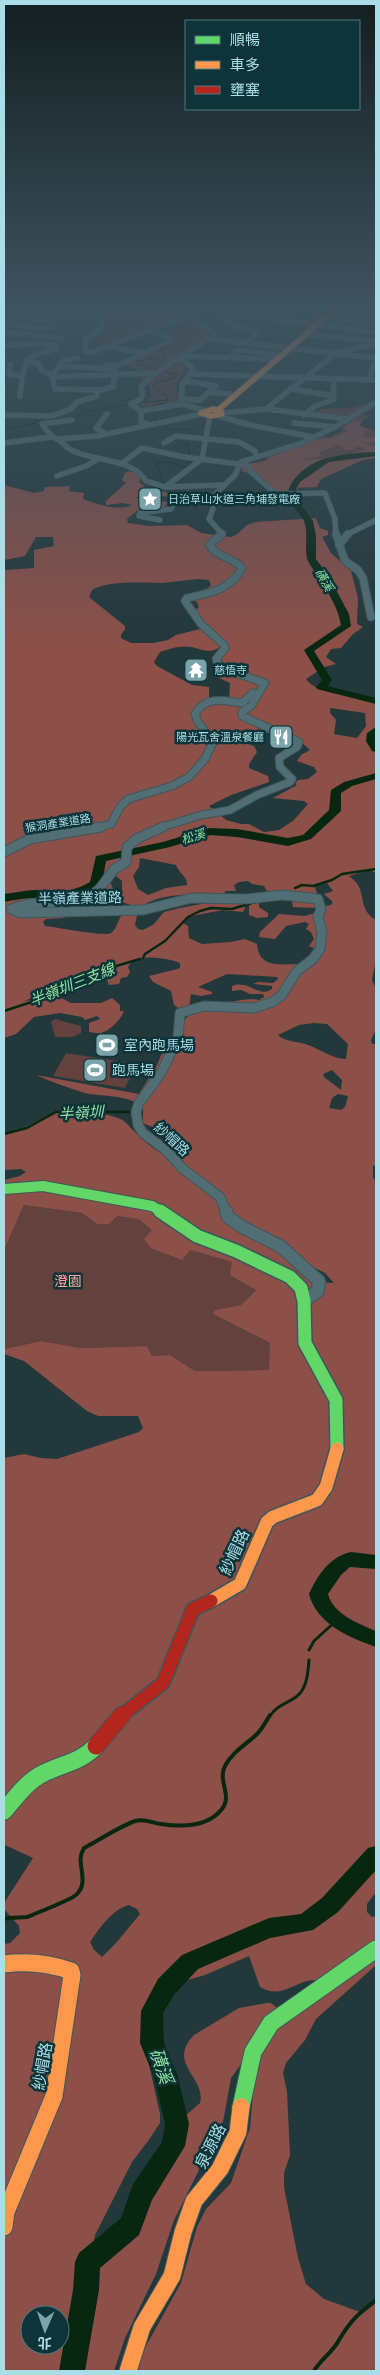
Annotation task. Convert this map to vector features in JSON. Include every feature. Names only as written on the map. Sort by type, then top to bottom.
[{"type":"street","points":[[58,422],[42,424],[55,438],[71,450],[137,470],[146,482],[165,487],[223,485]]},
{"type":"street","points":[[101,422],[96,428],[106,434]]},
{"type":"street","points":[[141,422],[150,425]]},
{"type":"street","points":[[4,442],[106,434],[166,422]]},
{"type":"street","points":[[165,487],[202,459],[210,422]]},
{"type":"street","points":[[245,422],[313,438]]},
{"type":"street","points":[[160,520],[139,516],[140,513],[145,511],[171,509],[178,499],[210,499],[218,495],[223,485],[233,478],[239,463],[302,443],[343,422]]},
{"type":"street","points":[[282,432],[294,423],[335,427]]},
{"type":"street","points":[[164,443],[176,436],[245,444],[247,448],[255,451],[254,455],[257,457]]},
{"type":"street","points":[[121,464],[142,448],[163,453],[248,465],[251,472],[276,494],[324,493],[335,519],[338,545],[345,562],[358,570],[363,578],[374,620]]},
{"type":"street","points":[[56,476],[86,466],[98,459]]},
{"type":"street","name":"猴洞產業道路","points":[[4,852],[21,840],[101,828],[111,824],[122,803],[128,799],[165,790],[189,779],[208,759],[213,742],[198,722],[195,714],[197,709],[206,702],[218,698],[244,702],[256,688],[254,684],[218,664],[216,660],[225,648],[224,644],[208,632],[192,614],[186,602],[187,598],[208,595],[225,587],[238,578],[242,568],[238,562],[209,548],[208,545],[223,535],[209,519],[213,509],[210,499]]},
{"type":"street","points":[[338,545],[346,535],[376,520]]},
{"type":"street","name":"半嶺產業道路","points":[[236,673],[265,683],[251,706],[242,712],[242,716],[299,742],[297,747],[279,758],[280,767],[292,779],[290,782],[257,795],[230,810],[201,815],[154,830],[138,838],[127,847],[127,860],[112,872],[106,883],[91,895],[72,900],[19,906],[14,907],[12,910],[20,913],[75,910],[113,912],[143,910],[166,902],[192,898],[246,899],[283,895]]},
{"type":"street","name":"紗帽路","points":[[283,895],[313,897],[321,903],[318,916],[323,930],[319,950],[313,958],[292,975],[284,994],[267,1005],[244,1010],[207,1006],[180,1013],[178,1038],[161,1073],[148,1088],[136,1112],[138,1125],[143,1134],[167,1151],[171,1158],[182,1168],[220,1197],[228,1217],[244,1228],[280,1246],[319,1281],[318,1291],[304,1301]]},
{"type":"street","name":"紗帽路","points":[[4,1189],[43,1186],[152,1206],[206,1241],[236,1251],[290,1277],[301,1288],[304,1301],[305,1343],[336,1400],[338,1452],[326,1487],[317,1500],[273,1517],[267,1522],[240,1584],[223,1595],[193,1609],[164,1683],[122,1714],[91,1752],[81,1759],[43,1774],[29,1783],[4,1811]]},
{"type":"street","name":"泉源路","points":[[128,2371],[142,2327],[172,2276],[183,2232],[194,2201],[220,2169],[238,2132],[247,2066],[260,2036],[272,2023],[376,1950]]},
{"type":"street","name":"紗帽路","points":[[4,1964],[20,1960],[59,1966],[71,1971],[72,1975],[54,2096],[6,2212],[4,2227]]},
{"type":"green space","points":[[349,422],[361,422],[359,426],[376,430],[376,451],[301,484],[297,492],[277,493],[251,472],[248,465],[265,460],[266,456],[322,436],[329,437],[342,431],[340,428]]},
{"type":"green space","points":[[55,1019],[81,1026],[81,1033],[72,1037],[55,1037],[51,1022]]},
{"type":"green space","name":"跑馬場","points":[[66,1053],[137,1064],[125,1088],[53,1076]]},
{"type":"green space","name":"澄園","points":[[24,1205],[82,1213],[97,1224],[117,1216],[138,1219],[152,1230],[190,1250],[232,1262],[256,1290],[241,1305],[215,1310],[213,1314],[270,1343],[270,1370],[195,1371],[170,1355],[152,1356],[147,1346],[81,1348],[41,1341],[4,1349],[4,1250]]},
{"type":"shaded area","points":[[352,422],[362,422],[359,426],[368,429],[363,434],[364,437],[376,438],[376,443],[360,442],[372,447],[376,444],[376,458],[363,460],[321,479],[317,487],[294,488],[282,496],[266,486],[265,481],[257,474],[242,471],[242,466],[246,464],[264,461],[270,457],[317,440],[336,437],[346,431],[344,427]],"holes":[[[333,445],[340,445],[344,450],[353,450],[356,446],[367,449],[334,457],[302,459],[321,456],[319,452],[333,447]]]},
{"type":"shaded area","points":[[129,471],[136,473],[141,478],[139,482],[145,487],[184,497],[140,495],[136,498],[167,502],[167,504],[163,508],[143,506],[127,519],[128,523],[149,526],[187,525],[201,533],[230,537],[236,535],[247,525],[256,522],[316,518],[320,528],[328,531],[328,535],[322,537],[331,553],[351,571],[358,598],[357,624],[363,627],[353,634],[341,648],[331,649],[326,657],[336,664],[324,667],[306,679],[311,685],[319,689],[376,703],[376,873],[370,870],[349,876],[358,885],[367,913],[376,920],[376,959],[372,980],[376,989],[376,1029],[371,1040],[372,1044],[376,1044],[376,1165],[373,1166],[373,1177],[376,1183],[376,1892],[367,1904],[367,1912],[372,1917],[376,1916],[376,1941],[355,1961],[337,1974],[277,1991],[266,1990],[260,1987],[249,1956],[205,1975],[177,1983],[145,2017],[146,2051],[160,2114],[160,2123],[132,2162],[95,2235],[94,2241],[96,2243],[117,2230],[132,2214],[144,2193],[167,2132],[200,2103],[201,2094],[185,2063],[184,2054],[187,2045],[194,2035],[239,2008],[271,2003],[277,2008],[275,2013],[260,2027],[245,2059],[231,2078],[223,2122],[174,2220],[156,2274],[125,2338],[114,2371],[4,2371],[4,1944],[10,1943],[20,1933],[19,1926],[4,1909],[4,1903],[33,1858],[4,1846],[4,1458],[24,1454],[57,1459],[139,1432],[143,1428],[138,1416],[98,1416],[87,1411],[24,1361],[4,1354],[4,1349],[41,1341],[81,1348],[147,1346],[152,1356],[170,1355],[195,1371],[269,1370],[270,1343],[213,1314],[215,1310],[241,1305],[256,1290],[230,1275],[232,1262],[190,1250],[182,1260],[151,1248],[144,1239],[152,1230],[138,1219],[117,1216],[109,1224],[97,1224],[82,1213],[24,1205],[4,1250],[4,1191],[43,1187],[151,1207],[203,1241],[235,1252],[279,1275],[282,1273],[238,1251],[197,1235],[153,1205],[43,1184],[4,1186],[4,1180],[20,1176],[26,1172],[21,1169],[4,1170],[4,1134],[19,1130],[61,1111],[93,1112],[119,1118],[159,1152],[172,1157],[170,1149],[164,1142],[174,1140],[172,1135],[143,1123],[143,1107],[137,1103],[123,1098],[85,1093],[36,1075],[139,1094],[157,1065],[169,1037],[181,1035],[184,1031],[183,1021],[192,1014],[211,1009],[244,1011],[273,1005],[282,998],[299,971],[321,951],[309,946],[314,939],[311,932],[306,929],[309,924],[305,922],[286,926],[275,939],[259,937],[260,932],[279,914],[305,916],[317,912],[317,908],[293,907],[292,901],[289,899],[263,901],[259,902],[259,907],[268,913],[268,917],[257,918],[249,915],[249,906],[254,900],[277,896],[294,896],[317,900],[319,907],[331,905],[333,902],[324,894],[333,891],[327,883],[314,885],[317,893],[315,896],[277,895],[278,892],[267,891],[264,886],[252,884],[248,881],[239,882],[234,885],[236,891],[226,891],[223,894],[225,896],[192,894],[168,896],[147,903],[139,909],[74,909],[64,918],[46,919],[43,922],[45,926],[107,934],[114,930],[121,916],[130,914],[129,912],[138,911],[135,925],[138,929],[143,930],[154,924],[164,912],[222,900],[238,900],[244,903],[245,908],[243,912],[223,910],[186,917],[183,923],[188,926],[189,938],[202,944],[245,939],[257,944],[262,958],[266,961],[279,964],[300,964],[290,975],[282,993],[273,1000],[255,1006],[227,1007],[226,1005],[233,1002],[247,999],[259,1000],[264,997],[263,994],[250,994],[241,990],[232,991],[232,986],[244,985],[262,992],[272,989],[272,986],[253,984],[258,982],[273,983],[278,979],[277,977],[227,974],[198,987],[212,992],[212,994],[201,996],[191,994],[189,1007],[178,1008],[174,1005],[171,991],[153,982],[149,976],[180,968],[180,963],[160,958],[138,959],[128,967],[130,972],[127,977],[121,978],[119,984],[109,985],[105,975],[84,976],[52,992],[23,1001],[61,998],[71,1003],[101,1003],[112,998],[120,1005],[120,1011],[124,1011],[118,1021],[108,1030],[100,1033],[89,1032],[89,1023],[100,1019],[97,1016],[85,1020],[82,1017],[60,1013],[34,1017],[16,1034],[4,1038],[4,570],[34,568],[34,550],[54,546],[53,537],[36,537],[25,556],[4,560],[4,485],[34,493],[44,491],[45,487],[70,486],[69,491],[84,493],[83,499],[108,507],[121,508],[132,505],[122,503],[106,505],[106,501],[126,483],[122,480],[125,473]],"holes":[[[198,579],[209,580],[211,585],[207,589],[182,596],[197,602],[199,608],[195,609],[198,616],[230,648],[221,660],[226,666],[240,671],[217,677],[230,683],[229,702],[209,702],[209,687],[192,685],[157,666],[154,662],[160,652],[175,648],[187,647],[208,651],[219,648],[219,645],[200,629],[176,635],[168,640],[153,643],[131,643],[121,638],[125,626],[89,597],[92,590],[107,585],[162,583]],[[330,708],[365,713],[366,726],[357,738],[334,734],[336,720],[330,713]],[[252,732],[283,735],[298,741],[310,750],[301,755],[297,761],[314,767],[317,772],[308,779],[298,780],[295,784],[297,785],[273,798],[304,801],[308,804],[293,821],[279,830],[264,832],[249,824],[226,820],[209,806],[231,795],[269,782],[268,776],[249,768],[249,764],[257,752],[254,746],[248,744],[242,736]],[[140,858],[176,865],[186,879],[187,885],[166,888],[148,895],[138,889],[133,876],[139,867]],[[115,875],[122,881],[122,902],[131,905],[81,907],[82,904],[107,896],[113,889],[110,881]],[[327,1024],[348,1044],[346,1059],[278,1035],[299,1025]],[[332,1070],[342,1080],[341,1090],[324,1077],[323,1074]],[[338,1094],[348,1096],[345,1107],[341,1110],[329,1108],[332,1098]],[[313,1267],[325,1273],[334,1283],[322,1282],[305,1272]],[[129,1905],[137,1909],[140,1914],[102,1957],[94,1950],[90,1942],[102,1925],[117,1911]]]},
{"type":"shaded area","points":[[376,1955],[376,1965],[316,2019],[305,2040],[286,2063],[283,2073],[287,2092],[290,2155],[284,2173],[284,2187],[298,2258],[306,2284],[324,2299],[363,2313],[376,2303],[376,2371],[138,2371],[141,2355],[181,2283],[197,2227],[206,2209],[231,2183],[250,2128],[254,2081],[265,2039]]},
{"type":"waterway","points":[[4,430],[41,422]]},
{"type":"waterway","points":[[158,422],[171,430],[191,429],[186,435]]},
{"type":"waterway","points":[[162,478],[156,463],[169,462],[185,467],[191,461],[188,445],[179,441],[181,437]]},
{"type":"waterway","name":"磺溪","points":[[376,454],[327,460],[296,481],[292,489],[293,500],[309,521],[312,536],[311,559],[323,575],[344,614],[346,626],[309,650],[327,680],[321,687],[376,701]]},
{"type":"waterway","name":"磺溪","points":[[376,730],[371,735],[371,741],[376,749]]},
{"type":"waterway","name":"松溪","points":[[4,898],[34,894],[61,896],[80,893],[96,884],[100,859],[166,845],[209,831],[237,833],[288,842],[307,837],[335,811],[335,792],[348,784],[374,776]]},
{"type":"waterway","name":"半嶺圳三支線","points":[[295,888],[302,885],[313,886],[332,880],[342,874],[376,869]]},
{"type":"waterway","name":"半嶺圳三支線","points":[[143,958],[145,954],[165,941],[188,917],[211,908],[232,909],[255,902]]},
{"type":"waterway","name":"半嶺圳三支線","points":[[4,1011],[50,996],[106,969],[140,959]]},
{"type":"waterway","name":"半嶺圳","points":[[4,1134],[27,1128],[56,1112],[132,1112]]},
{"type":"waterway","name":"磺溪","points":[[376,1562],[354,1559],[343,1562],[330,1574],[318,1594],[322,1605],[332,1616],[354,1630],[376,1639]]},
{"type":"waterway","points":[[309,1650],[314,1641],[338,1619]]},
{"type":"waterway","points":[[270,1716],[276,1709],[296,1697],[303,1690],[309,1660]]},
{"type":"waterway","points":[[4,1919],[27,1917],[76,1895],[80,1890],[83,1880],[81,1857],[84,1848],[122,1827],[142,1820],[169,1825],[194,1824],[216,1815],[225,1804],[226,1793],[223,1777],[225,1766],[236,1752],[259,1732],[270,1715]]},
{"type":"waterway","name":"磺溪","points":[[72,2371],[86,2290],[88,2262],[130,2226],[142,2193],[173,2146],[177,2124],[166,2077],[152,2043],[152,2011],[166,1987],[190,1962],[269,1928],[305,1923],[330,1905],[376,1855]]},
{"type":"waterway","points":[[314,2371],[334,2348],[351,2323],[376,2300]]},
{"type":"traffic: fast","points":[[4,1189],[43,1186],[152,1206],[197,1236],[236,1251],[290,1277],[301,1288],[304,1301],[305,1343],[336,1400],[337,1449]]},
{"type":"traffic: fast","points":[[4,1811],[32,1781],[44,1773],[85,1756],[96,1746]]},
{"type":"traffic: fast","points":[[241,2107],[253,2052],[271,2023],[376,1949]]},
{"type":"traffic: slow","points":[[211,1601],[240,1584],[267,1522],[273,1517],[317,1500],[326,1487],[337,1449]]},
{"type":"traffic: slow","points":[[4,1964],[21,1962],[46,1964],[71,1971],[72,1975],[54,2096],[6,2212],[4,2227]]},
{"type":"traffic: slow","points":[[128,2371],[142,2327],[172,2276],[183,2232],[194,2201],[220,2169],[238,2132],[241,2107]]},
{"type":"traffic: jam","points":[[96,1746],[122,1714],[163,1683],[193,1609],[211,1601]]},
{"type":"place","name":"日治草山水道三角埔發電廠","points":[[150,499]]},
{"type":"place","name":"慈悟寺","points":[[196,670]]},
{"type":"place","name":"陽光瓦舍溫泉餐廳","points":[[281,737]]},
{"type":"place","name":"室內跑馬場","points":[[107,1045]]},
{"type":"place","name":"跑馬場","points":[[95,1070]]}]
